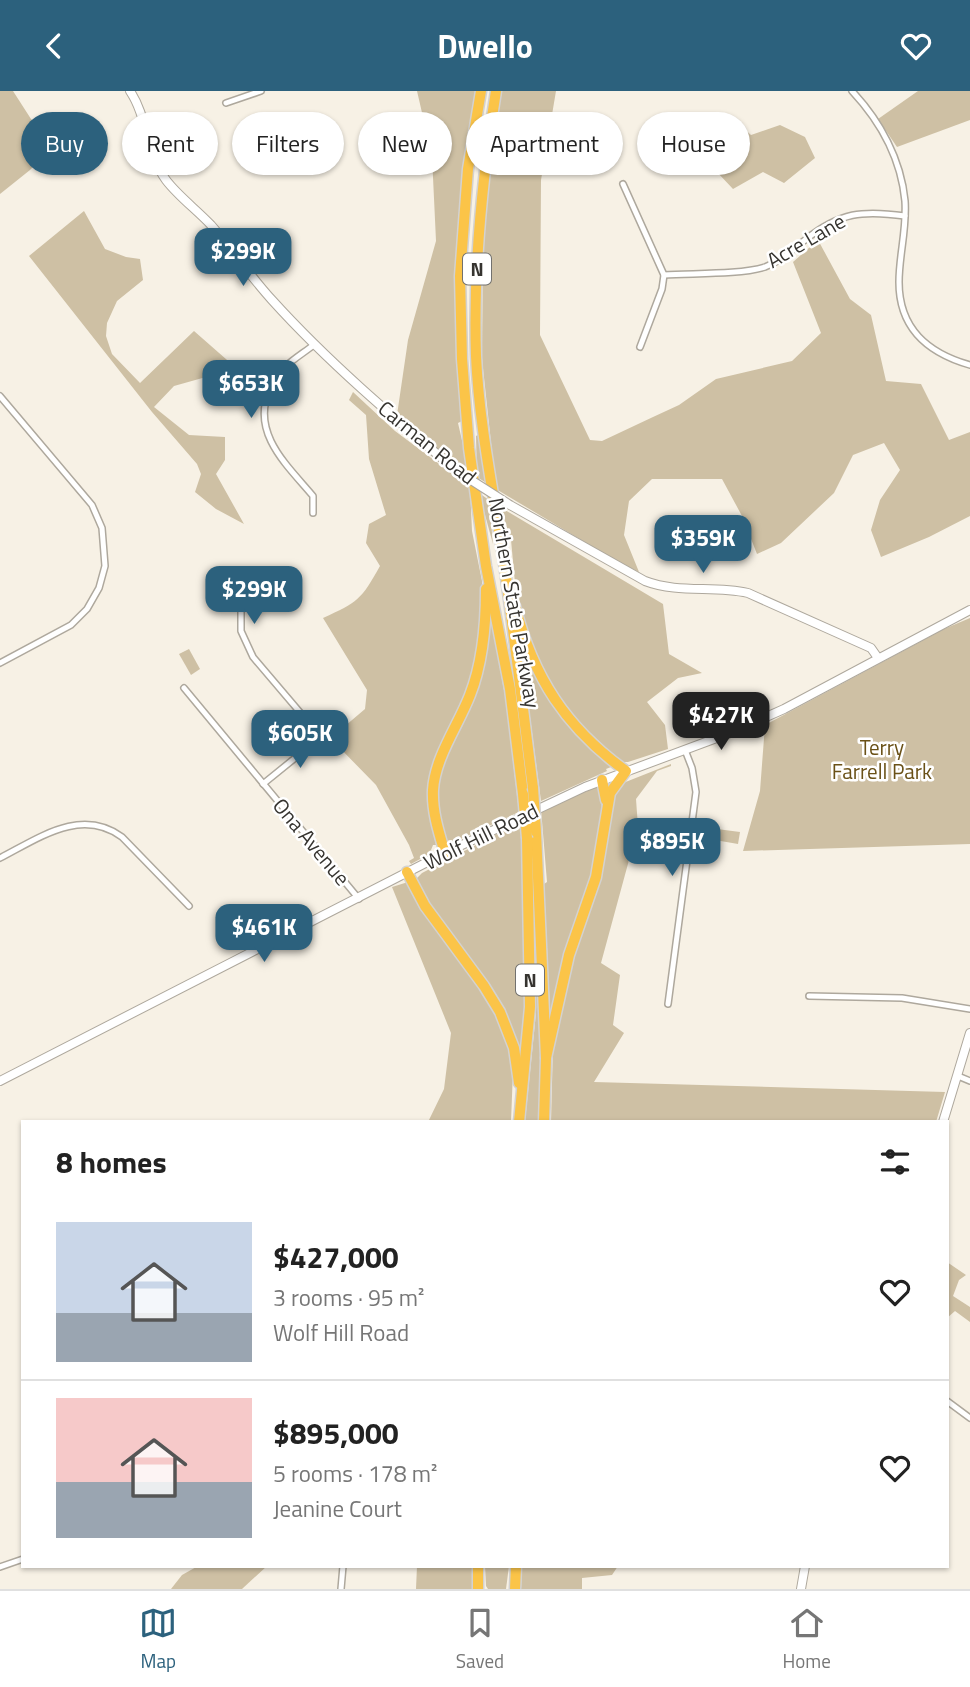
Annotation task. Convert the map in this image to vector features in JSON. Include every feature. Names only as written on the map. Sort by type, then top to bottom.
[{"type":"highway","name":"Northern State Parkway","points":[[481,91],[468,169],[460,276],[462,359],[469,448],[486,566],[528,791]]},
{"type":"highway","name":"Northern State Parkway","points":[[496,91],[483,181],[476,276],[476,358],[486,448],[503,558],[528,791],[546,1058],[544,1120]]},
{"type":"highway","points":[[503,558],[528,651],[550,693],[582,733],[626,771],[612,787],[596,877],[569,955],[546,1058]]},
{"type":"highway","points":[[445,853],[435,819],[433,789],[441,758],[471,693],[482,649],[486,566]]},
{"type":"highway","points":[[602,780],[607,807]]},
{"type":"highway","name":"Northern State Parkway","points":[[519,1120],[530,1007],[531,835]]},
{"type":"highway","points":[[407,872],[425,906],[485,986],[500,1012],[514,1048],[521,1101]]},
{"type":"highway","points":[[478,1568],[478,1589]]},
{"type":"highway","points":[[515,1589],[516,1568]]},
{"type":"street","name":"Carman Road","points":[[130,91],[140,106],[144,129],[154,158],[166,179],[210,225],[271,299],[315,344],[389,414],[457,471],[510,505],[645,581],[660,587],[681,590],[728,588],[748,593],[871,648],[878,658]]},
{"type":"street","points":[[226,103],[261,91]]},
{"type":"street","points":[[852,91],[866,106],[889,142],[902,182],[905,216],[898,280],[902,309],[907,322],[927,346],[970,365]]},
{"type":"street","points":[[623,184],[664,275],[662,289],[640,347]]},
{"type":"street","name":"Acre Lane","points":[[664,275],[751,270],[779,261],[838,218],[869,212],[905,216]]},
{"type":"street","points":[[313,513],[313,496],[274,449],[264,421],[265,402],[272,384],[282,369],[315,344]]},
{"type":"street","points":[[0,396],[92,505],[102,527],[105,566],[99,588],[87,609],[71,625],[0,663]]},
{"type":"street","points":[[242,599],[241,631],[253,657],[321,737],[263,784]]},
{"type":"street","name":"Wolf Hill Road","points":[[0,1081],[445,853],[602,780],[685,750],[784,709],[970,610]]},
{"type":"street","name":"Ona Avenue","points":[[184,688],[359,899]]},
{"type":"street","points":[[668,1004],[696,792],[692,768],[685,750]]},
{"type":"street","points":[[0,858],[68,825],[98,825],[111,829],[122,837],[189,907]]},
{"type":"street","points":[[809,996],[902,998],[970,1009]]},
{"type":"street","points":[[944,1120],[970,1033]]},
{"type":"street","points":[[958,1076],[970,1081]]},
{"type":"street","points":[[949,1402],[970,1418]]},
{"type":"street","points":[[0,1567],[21,1560]]},
{"type":"street","points":[[341,1589],[343,1568]]},
{"type":"street","points":[[801,1589],[805,1568]]},
{"type":"green space","points":[[0,91],[13,91],[26,112],[21,112],[21,175],[24,175],[0,194]]},
{"type":"green space","points":[[417,91],[476,91],[473,112],[466,112],[466,168],[460,215],[462,421],[458,423],[469,471],[457,465],[397,415],[408,340],[436,241],[433,175],[452,175],[452,112],[422,112]]},
{"type":"green space","points":[[502,91],[556,91],[552,112],[498,112]]},
{"type":"green space","points":[[918,91],[970,91],[970,120],[897,147],[878,119]]},
{"type":"green space","points":[[780,125],[805,137],[815,158],[784,183],[763,172],[733,189],[720,175],[750,175],[750,134]]},
{"type":"green space","points":[[489,175],[542,175],[540,335],[590,440],[602,441],[679,405],[716,379],[792,361],[821,333],[793,262],[818,240],[850,299],[871,315],[886,381],[921,384],[949,440],[970,432],[970,516],[881,557],[871,530],[880,500],[900,470],[884,443],[853,455],[834,493],[781,543],[757,554],[742,516],[722,479],[652,479],[629,501],[624,535],[639,572],[618,562],[496,489],[482,359],[483,243]]},
{"type":"green space","points":[[84,211],[105,249],[140,259],[143,280],[117,301],[107,323],[106,336],[112,354],[140,383],[194,331],[243,374],[206,377],[174,386],[154,407],[189,435],[225,437],[225,460],[216,474],[244,524],[216,509],[195,492],[201,474],[197,464],[152,412],[29,256]]},
{"type":"green space","points":[[353,392],[395,431],[470,487],[472,531],[482,581],[477,660],[469,687],[433,767],[428,786],[428,810],[436,845],[433,845],[433,852],[411,864],[409,861],[414,858],[409,845],[376,785],[334,742],[345,726],[365,709],[367,690],[323,618],[358,599],[374,577],[380,566],[366,543],[369,524],[386,515],[369,459],[366,415],[349,400]]},
{"type":"green space","points":[[478,435],[488,484],[477,477]]},
{"type":"green space","points":[[479,493],[489,500],[493,544]]},
{"type":"green space","points":[[500,507],[663,604],[669,654],[702,673],[678,678],[647,702],[665,725],[668,749],[621,762],[566,710],[531,651],[515,583],[511,540]]},
{"type":"green space","points":[[490,614],[512,734],[510,736],[519,812],[452,843],[452,840],[444,841],[437,801],[438,779]]},
{"type":"green space","name":"Terry Farrell Park","points":[[970,618],[970,844],[743,851],[760,791],[765,725],[944,629]]},
{"type":"green space","points":[[524,647],[536,675],[612,764],[607,771],[541,801],[521,648]]},
{"type":"green space","points":[[189,649],[200,669],[191,675],[179,654]]},
{"type":"green space","points":[[671,764],[657,771],[636,799],[638,827],[601,963],[620,975],[613,1025],[624,1033],[594,1082],[945,1092],[937,1120],[551,1120],[553,1044],[576,946],[592,906],[603,864],[611,798],[618,785]]},
{"type":"green space","points":[[597,787],[601,788],[602,792],[601,821],[592,876],[570,956],[553,1010],[550,1011],[544,884],[547,882],[541,809]]},
{"type":"green space","points":[[520,822],[526,943],[522,1064],[514,1038],[427,905],[416,879],[422,873]]},
{"type":"green space","points":[[717,829],[740,832],[738,844],[715,840]]},
{"type":"green space","points":[[408,882],[495,1008],[508,1039],[513,1070],[511,1120],[429,1120],[444,1089],[451,1033],[392,887]]},
{"type":"green space","points":[[536,930],[541,1011],[539,1120],[525,1120],[536,1013]]},
{"type":"green space","points":[[949,1263],[966,1275],[959,1280],[953,1296],[970,1307],[970,1322],[955,1311],[949,1316]]},
{"type":"green space","points":[[194,1568],[265,1568],[242,1589],[171,1589],[182,1575]]},
{"type":"green space","points":[[417,1568],[473,1568],[472,1589],[416,1589]]},
{"type":"green space","points":[[485,1568],[509,1568],[506,1589],[488,1589]]},
{"type":"green space","points":[[522,1568],[617,1568],[612,1575],[582,1578],[582,1589],[521,1589]]}]
